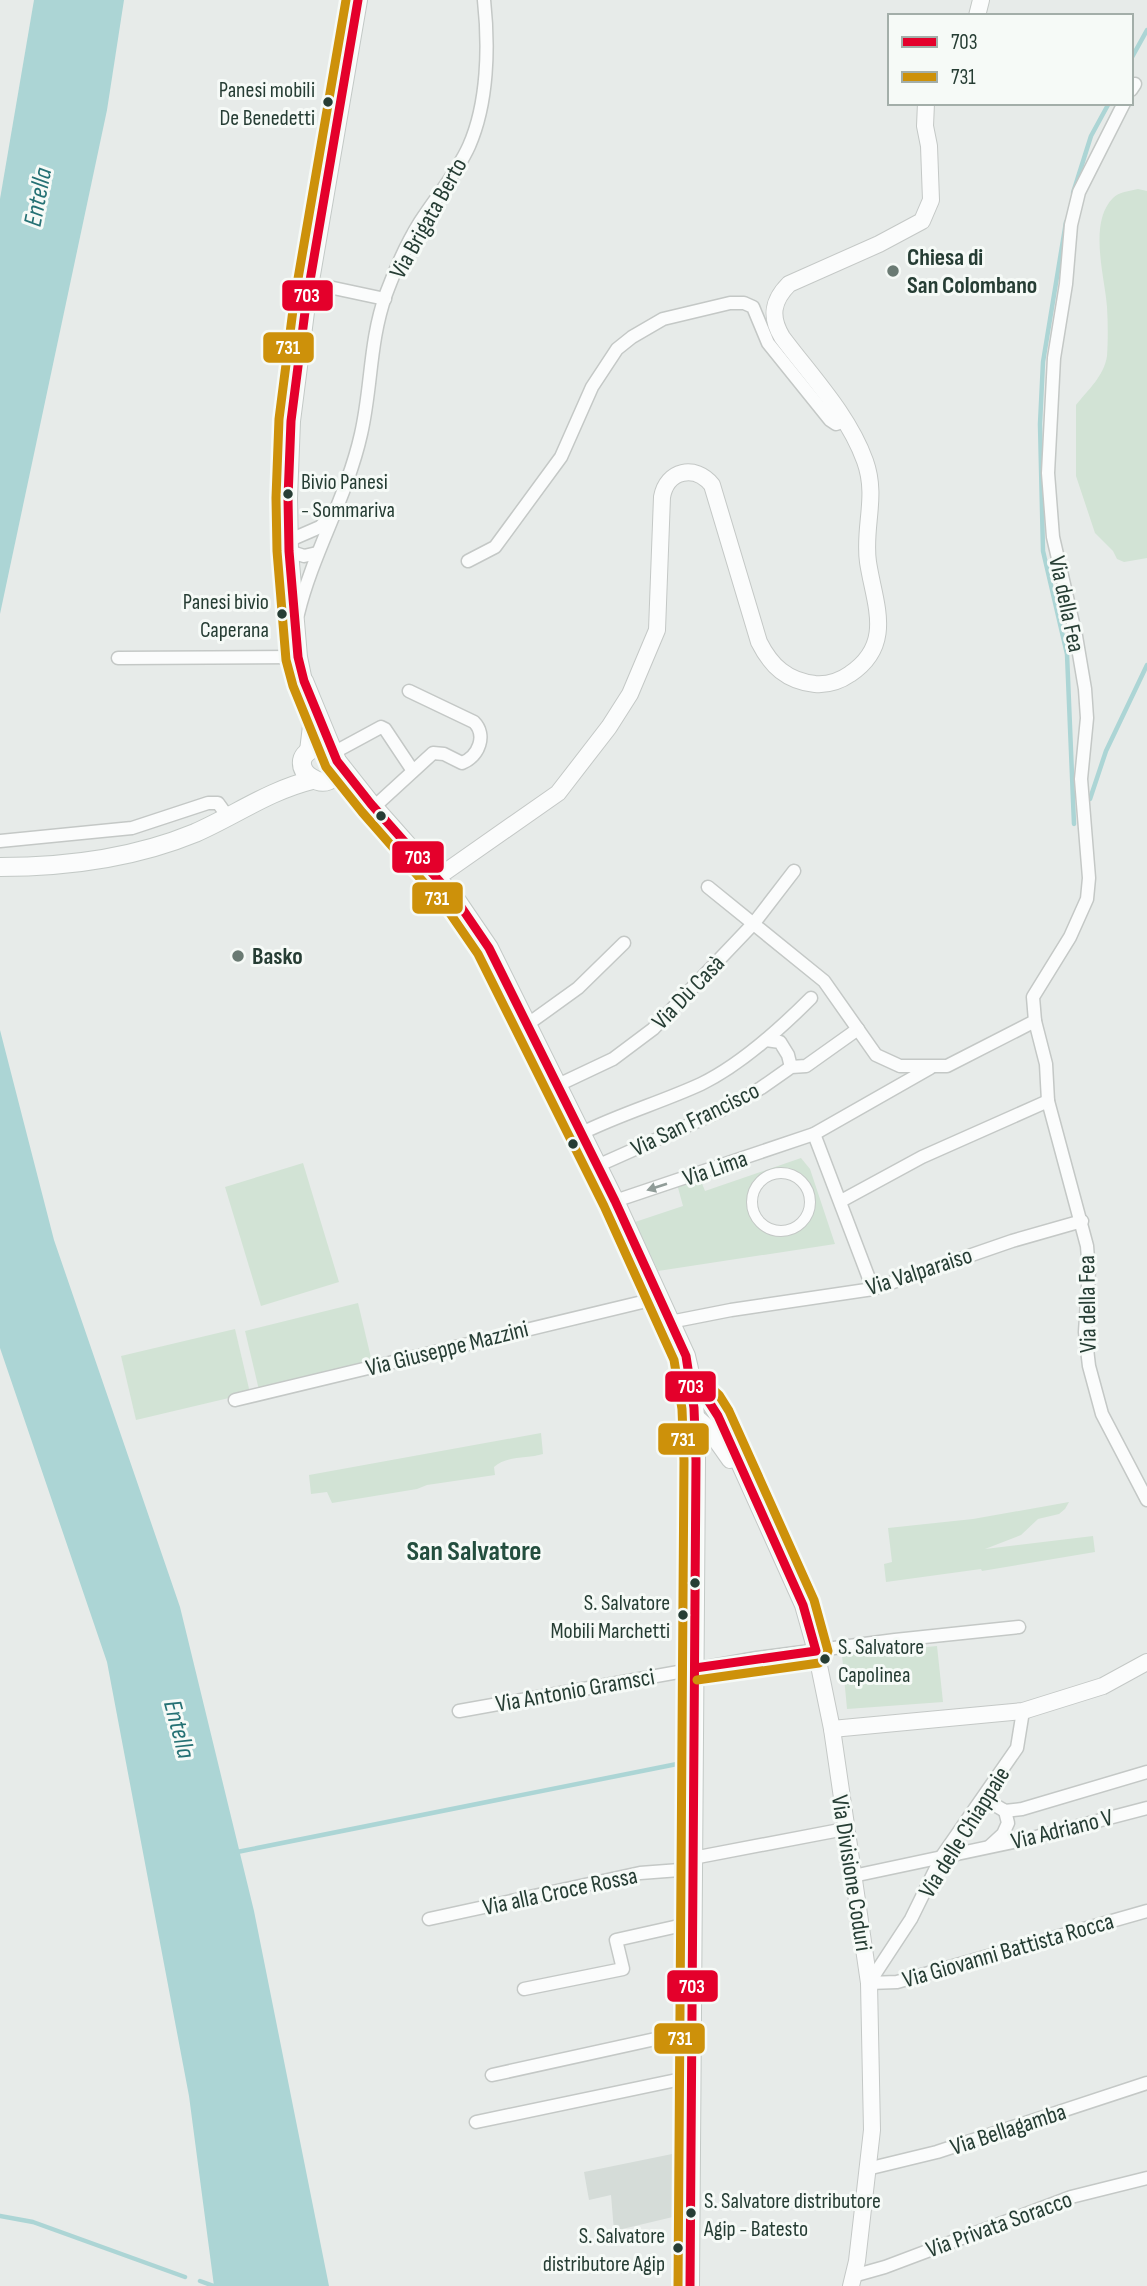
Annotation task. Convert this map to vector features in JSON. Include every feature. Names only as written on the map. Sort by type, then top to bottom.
[{"type":"main road","points":[[334,764],[322,782],[308,766],[312,726],[298,657],[288,498],[291,421],[310,284],[358,0]]},
{"type":"main road","points":[[304,681],[334,764]]},
{"type":"main road","points":[[0,867],[33,867],[108,860],[134,854],[187,835],[228,817],[274,791],[308,766],[318,747],[438,877],[466,912],[489,948],[582,1133],[686,1356],[693,1389],[696,1461],[690,2286]]},
{"type":"street","name":"Via Brigata Berto","points":[[295,628],[304,588],[335,512],[361,433],[372,342],[385,299],[419,224],[469,146],[482,101],[485,62],[484,0]]},
{"type":"street","points":[[438,877],[558,793],[609,727],[629,694],[657,630],[662,497],[664,489],[674,476],[691,472],[707,478],[712,485],[759,642],[768,660],[783,674],[802,682],[832,682],[860,668],[872,651],[878,632],[874,583],[868,561],[872,488],[865,461],[845,421],[782,337],[776,326],[775,303],[789,284],[922,220],[928,211],[932,186],[925,126],[926,105]]},
{"type":"street","name":"Via della Fea","points":[[1124,105],[1079,192],[1071,225],[1066,284],[1054,358],[1048,473],[1053,537],[1076,636],[1085,689],[1087,718],[1081,779],[1089,878],[1087,899],[1070,937],[1033,997],[1035,1021],[1046,1064],[1048,1101],[1082,1221],[1089,1271],[1085,1332],[1089,1366],[1102,1414],[1147,1500]]},
{"type":"street","points":[[310,284],[385,299]]},
{"type":"street","points":[[468,561],[495,547],[561,457],[592,387],[617,349],[663,319],[730,303],[744,303],[752,307],[768,343],[814,401],[836,424],[845,421]]},
{"type":"street","points":[[317,553],[304,556],[289,545],[320,527],[335,512]]},
{"type":"street","points":[[118,657],[298,657]]},
{"type":"street","points":[[373,806],[433,752],[462,763],[467,761],[482,737],[481,729],[474,722],[409,691]]},
{"type":"street","points":[[334,764],[381,727],[413,771]]},
{"type":"street","points":[[0,841],[132,828],[208,803],[218,803],[228,817]]},
{"type":"street","name":"Via Dù Casà","points":[[558,1085],[612,1059],[644,1037],[754,923],[794,871]]},
{"type":"street","points":[[708,887],[824,981],[876,1055],[900,1066],[947,1066],[1035,1021]]},
{"type":"street","points":[[528,1024],[588,980],[624,943]]},
{"type":"street","points":[[582,1133],[703,1083],[766,1040],[811,998]]},
{"type":"street","name":"Via San Francisco","points":[[597,1166],[718,1112],[761,1088],[791,1067],[806,1066],[858,1029]]},
{"type":"street","points":[[766,1040],[780,1042],[791,1067]]},
{"type":"street","name":"Via Lima","points":[[615,1201],[814,1134],[930,1068]]},
{"type":"street","points":[[841,1201],[922,1157],[1048,1101]]},
{"type":"street","points":[[814,1134],[873,1289]]},
{"type":"street","points":[[789,1174],[806,1186],[810,1200],[808,1213],[793,1228],[780,1231],[766,1227],[753,1211],[754,1191],[768,1175],[789,1174]]},
{"type":"street","name":"Via Valparaiso","points":[[670,1322],[873,1289],[1012,1241],[1082,1221]]},
{"type":"street","name":"Via Giuseppe Mazzini","points":[[235,1400],[659,1298]]},
{"type":"street","name":"Via Divisione Coduri","points":[[693,1389],[709,1402],[718,1416],[803,1605],[816,1651],[832,1729],[869,1983],[872,2130],[852,2281]]},
{"type":"street","name":"Via Divisione Coduri","points":[[695,1416],[706,1426],[743,1475]]},
{"type":"street","points":[[696,1461],[710,1455],[727,1457]]},
{"type":"street","name":"Via Antonio Gramsci","points":[[459,1711],[695,1668],[1019,1627]]},
{"type":"street","points":[[832,1729],[1023,1711],[1103,1686],[1147,1662]]},
{"type":"street","name":"Via delle Chiappaie","points":[[869,1983],[911,1919],[943,1856],[1017,1748],[1023,1711]]},
{"type":"street","points":[[1005,1811],[1054,1800],[1147,1772]]},
{"type":"street","points":[[984,1798],[1005,1811],[1008,1823],[1003,1833],[990,1846]]},
{"type":"street","name":"Via Adriano V","points":[[853,1876],[1032,1838],[1147,1808]]},
{"type":"street","name":"Via alla Croce Rossa","points":[[429,1919],[845,1829]]},
{"type":"street","name":"Via Giovanni Battista Rocca","points":[[869,1983],[897,1982],[1147,1911]]},
{"type":"street","points":[[524,1989],[623,1969],[616,1940],[692,1923]]},
{"type":"street","points":[[492,2075],[692,2031]]},
{"type":"street","points":[[476,2122],[691,2077]]},
{"type":"street","name":"Via Bellagamba","points":[[867,2169],[937,2152],[1147,2083]]},
{"type":"street","name":"Via Privata Soracco","points":[[852,2281],[1071,2197],[1147,2178]]},
{"type":"shaded area","points":[[677,2153],[677,2216],[614,2231],[611,2195],[589,2200],[584,2172]]},
{"type":"green space","points":[[1138,189],[1147,191],[1147,558],[1124,562],[1117,559],[1113,551],[1095,533],[1076,476],[1076,405],[1099,376],[1107,356],[1107,307],[1100,251],[1101,221],[1113,198]]},
{"type":"green space","points":[[801,1158],[810,1169],[835,1244],[658,1271],[635,1222],[683,1206],[677,1184],[699,1176],[705,1191]],"holes":[[[775,1173],[796,1177],[803,1184],[809,1199],[809,1206],[802,1221],[786,1230],[773,1229],[763,1224],[752,1208],[756,1188],[763,1179]]]},
{"type":"green space","points":[[303,1163],[339,1282],[261,1306],[225,1187]]},
{"type":"green space","points":[[358,1303],[372,1362],[259,1390],[245,1331]]},
{"type":"green space","points":[[235,1329],[250,1393],[136,1420],[121,1356]]},
{"type":"green space","points":[[541,1433],[543,1454],[499,1463],[494,1467],[495,1475],[332,1503],[327,1492],[311,1494],[309,1475]]},
{"type":"green space","points":[[1069,1502],[1059,1514],[1038,1519],[1021,1535],[985,1549],[1093,1536],[1095,1552],[982,1571],[981,1569],[886,1582],[884,1564],[892,1562],[888,1528],[973,1519]]},
{"type":"green space","points":[[937,1646],[943,1702],[847,1709],[842,1655]]},
{"type":"water","name":"Entella","points":[[34,0],[124,0],[107,110],[0,614],[0,199]]},
{"type":"water","name":"Entella","points":[[0,1030],[54,1240],[180,1607],[254,1911],[329,2286],[214,2286],[189,2096],[107,1662],[0,1348]]},
{"type":"waterway","points":[[1133,55],[1147,30]]},
{"type":"waterway","points":[[1073,193],[1091,136],[1108,105]]},
{"type":"waterway","points":[[1066,222],[1043,362],[1040,424],[1043,551],[1067,654],[1074,824]]},
{"type":"waterway","points":[[1083,802],[1090,799],[1106,751],[1147,665]]},
{"type":"waterway","points":[[237,1852],[682,1763]]},
{"type":"waterway","points":[[0,2216],[33,2222],[185,2277]]},
{"type":"waterway","points":[[200,2281],[214,2286]]},
{"type":"transit line","name":"731","points":[[346,0],[294,302],[279,419],[277,551],[286,660],[293,686],[326,767],[447,909],[478,954],[604,1206],[674,1360],[682,1409],[684,1461],[678,2286]]},
{"type":"transit line","name":"703","points":[[358,0],[306,304],[291,421],[289,551],[298,657],[304,681],[337,761],[371,804],[457,901],[489,948],[615,1201],[686,1356],[694,1408],[696,1461],[690,2286]]},
{"type":"transit line","name":"731","points":[[697,1680],[819,1663],[825,1659],[828,1651],[814,1600],[729,1411],[719,1395],[705,1382]]},
{"type":"transit line","name":"703","points":[[695,1668],[816,1651],[803,1605],[718,1416],[709,1402],[697,1391]]},
{"type":"place","name":"Panesi mobili De Benedetti","points":[[328,102]]},
{"type":"place","name":"Chiesa di San Colombano","points":[[893,271]]},
{"type":"place","name":"Bivio Panesi - Sommariva","points":[[288,494]]},
{"type":"place","name":"Panesi bivio Caperana","points":[[282,614]]},
{"type":"place","name":"Basko","points":[[238,956]]},
{"type":"place","name":"S. Salvatore Mobili Marchetti","points":[[683,1615]]},
{"type":"place","name":"S. Salvatore Capolinea","points":[[825,1659]]},
{"type":"place","name":"S. Salvatore distributore Agip - Batesto","points":[[691,2213]]},
{"type":"place","name":"S. Salvatore distributore Agip","points":[[678,2248]]},
{"type":"district","name":"San Salvatore","points":[[474,1550]]}]
